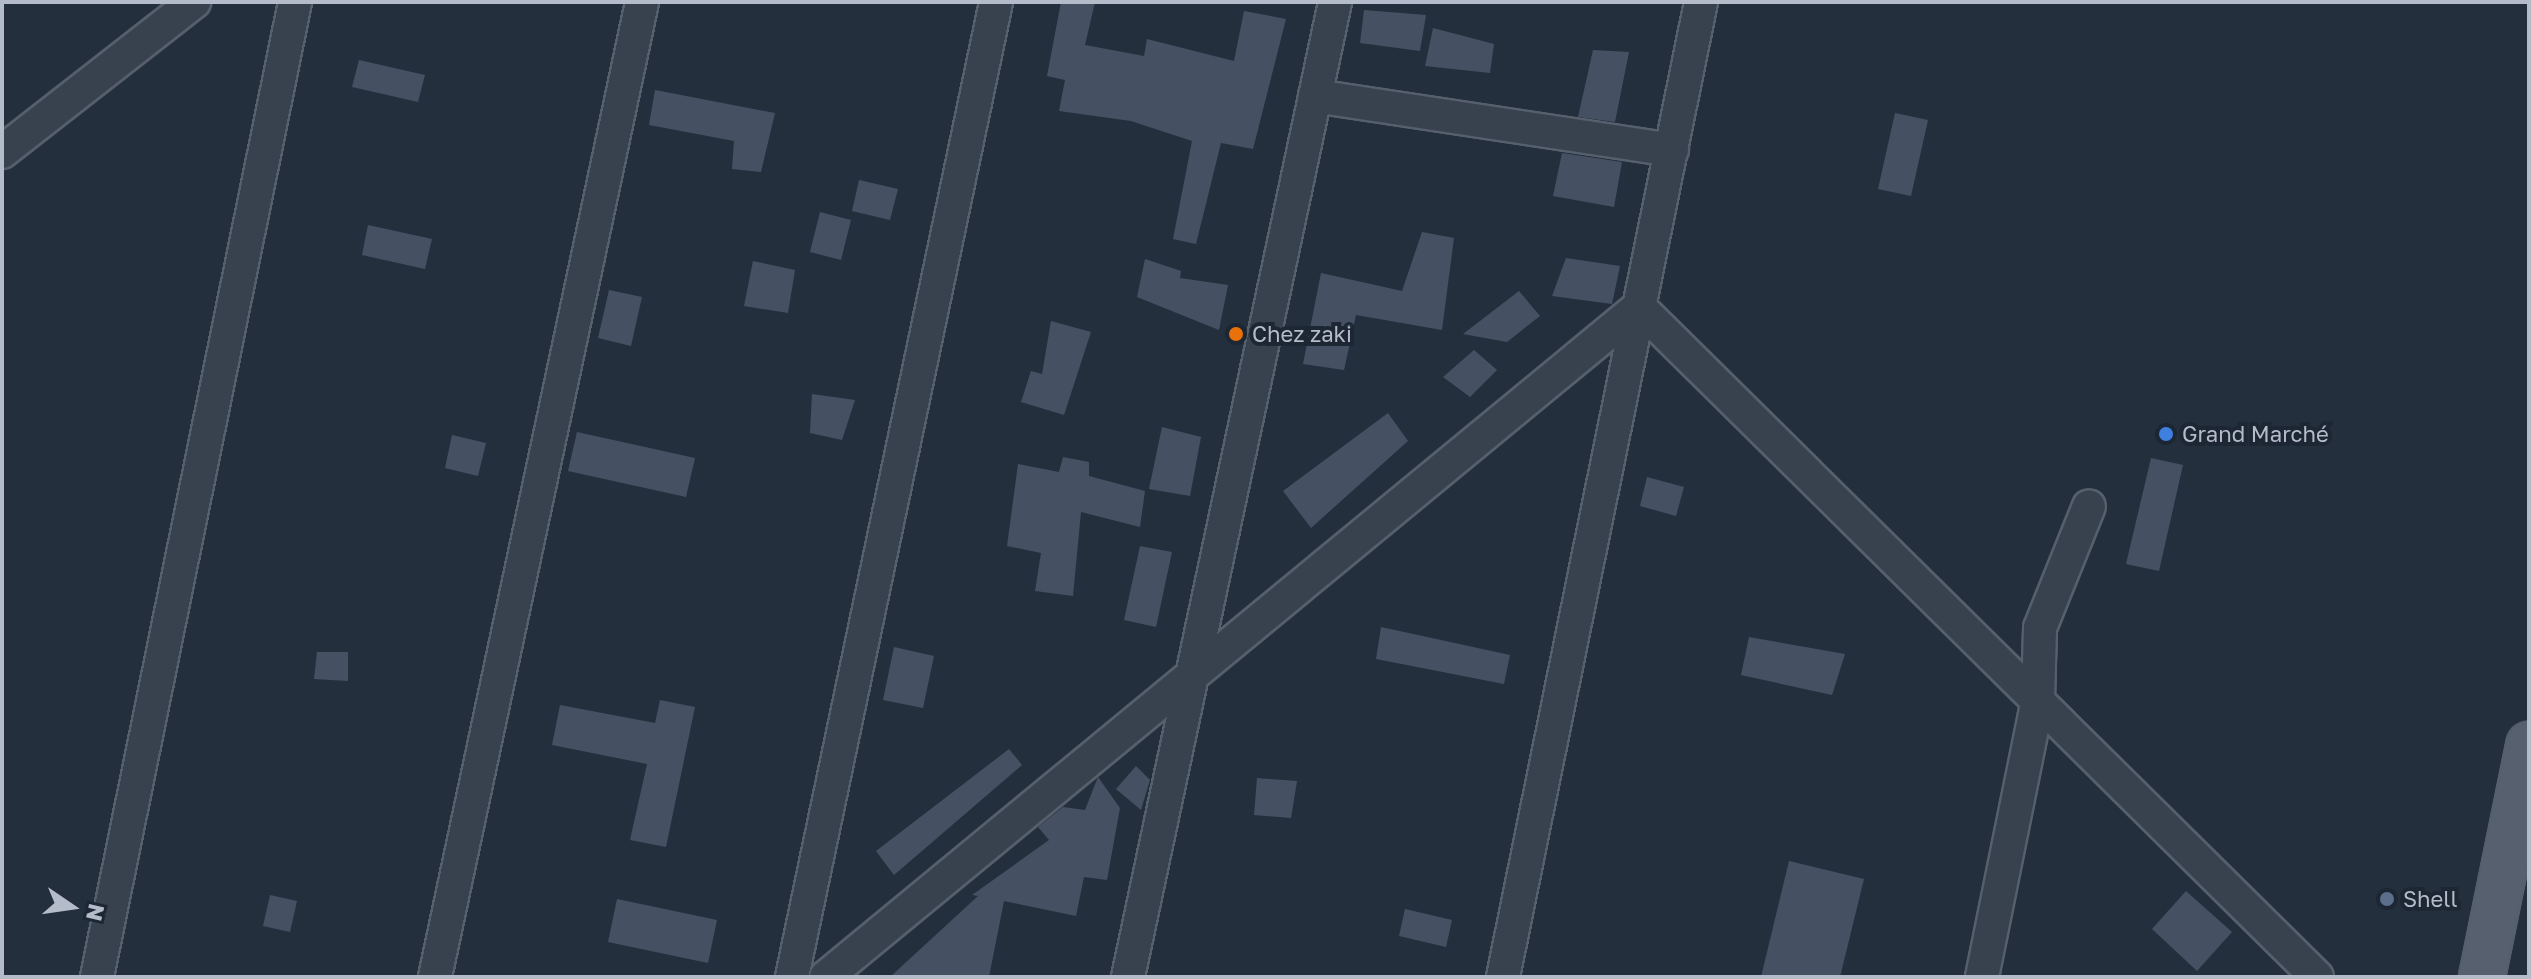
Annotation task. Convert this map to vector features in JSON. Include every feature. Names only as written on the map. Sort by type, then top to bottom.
[{"type":"main road","points":[[2482,977],[2529,745]]},
{"type":"street","points":[[2,152],[194,2]]},
{"type":"street","points":[[97,977],[295,2]]},
{"type":"street","points":[[435,977],[642,2]]},
{"type":"street","points":[[792,977],[996,2]]},
{"type":"street","points":[[1128,977],[1335,2]]},
{"type":"street","points":[[1503,977],[1701,2]]},
{"type":"street","points":[[1315,96],[1672,150]]},
{"type":"street","points":[[826,977],[1639,307]]},
{"type":"street","points":[[1639,307],[2317,977]]},
{"type":"street","points":[[1982,977],[2038,700],[2040,628],[2089,506]]},
{"type":"building","points":[[1061,2],[1095,2],[1085,45],[1144,56],[1147,39],[1234,61],[1244,11],[1286,19],[1253,149],[1221,143],[1196,244],[1173,239],[1192,141],[1131,121],[1059,111],[1065,80],[1047,76]]},
{"type":"building","points":[[1364,10],[1426,15],[1420,51],[1360,43]]},
{"type":"building","points":[[1433,28],[1494,44],[1490,73],[1425,66]]},
{"type":"building","points":[[1593,50],[1629,52],[1615,122],[1578,117]]},
{"type":"building","points":[[359,60],[425,75],[418,102],[352,87]]},
{"type":"building","points":[[655,90],[775,113],[761,172],[732,169],[734,141],[649,125]]},
{"type":"building","points":[[1895,113],[1928,120],[1911,196],[1878,189]]},
{"type":"building","points":[[1562,153],[1622,162],[1614,207],[1553,196]]},
{"type":"building","points":[[859,180],[898,189],[890,220],[852,211]]},
{"type":"building","points":[[820,212],[851,220],[841,260],[810,252]]},
{"type":"building","points":[[368,225],[432,239],[425,269],[362,255]]},
{"type":"building","points":[[1422,232],[1454,238],[1442,330],[1356,315],[1344,370],[1303,364],[1321,273],[1402,291]]},
{"type":"building","points":[[1566,258],[1620,266],[1612,304],[1552,296]]},
{"type":"building","points":[[1145,259],[1181,271],[1180,278],[1228,285],[1219,330],[1137,297]]},
{"type":"building","points":[[753,261],[795,270],[788,313],[744,306]]},
{"type":"building","points":[[609,290],[642,297],[631,346],[598,338]]},
{"type":"building","points":[[1519,291],[1540,316],[1507,342],[1463,334]]},
{"type":"building","points":[[1051,321],[1091,332],[1064,415],[1021,402],[1031,371],[1042,374]]},
{"type":"building","points":[[1474,350],[1497,370],[1470,397],[1443,377]]},
{"type":"building","points":[[812,394],[855,400],[842,440],[810,433]]},
{"type":"building","points":[[1388,413],[1408,441],[1311,528],[1283,491]]},
{"type":"building","points":[[1162,427],[1201,437],[1190,496],[1149,489]]},
{"type":"building","points":[[577,432],[695,458],[686,497],[568,471]]},
{"type":"building","points":[[452,435],[486,443],[478,476],[445,468]]},
{"type":"building","points":[[1063,457],[1089,462],[1089,476],[1145,491],[1140,527],[1081,512],[1073,596],[1035,591],[1041,553],[1007,546],[1018,464],[1059,472]]},
{"type":"building","points":[[2151,458],[2183,465],[2159,571],[2126,564]]},
{"type":"building","points":[[1647,477],[1684,487],[1676,516],[1640,506]]},
{"type":"building","points":[[1140,546],[1172,552],[1156,627],[1124,620]]},
{"type":"building","points":[[1381,627],[1510,655],[1504,684],[1376,659]]},
{"type":"building","points":[[1749,637],[1845,654],[1832,695],[1741,675]]},
{"type":"building","points":[[894,647],[934,656],[923,708],[883,700]]},
{"type":"building","points":[[317,652],[348,652],[348,681],[314,679]]},
{"type":"building","points":[[660,700],[695,707],[666,847],[630,840],[647,764],[552,745],[560,705],[655,723]]},
{"type":"building","points":[[1009,749],[1022,765],[894,875],[876,851]]},
{"type":"building","points":[[1136,766],[1150,780],[1141,810],[1116,789]]},
{"type":"building","points":[[1098,777],[1120,808],[1107,880],[1084,877],[1076,916],[1004,901],[989,977],[890,977],[978,896],[972,895],[1049,840],[1038,827],[1063,807],[1085,810]]},
{"type":"building","points":[[1257,778],[1297,781],[1291,818],[1254,815]]},
{"type":"building","points":[[1789,861],[1864,879],[1840,977],[1761,977]]},
{"type":"building","points":[[2186,891],[2232,932],[2197,971],[2152,929]]},
{"type":"building","points":[[270,895],[297,901],[290,932],[263,926]]},
{"type":"building","points":[[617,899],[717,920],[708,963],[608,942]]},
{"type":"building","points":[[1405,909],[1452,920],[1446,947],[1399,936]]},
{"type":"place","name":"Chez zaki","points":[[1236,334]]},
{"type":"place","name":"Grand Marché","points":[[2166,434]]},
{"type":"place","name":"Shell","points":[[2387,899]]}]
